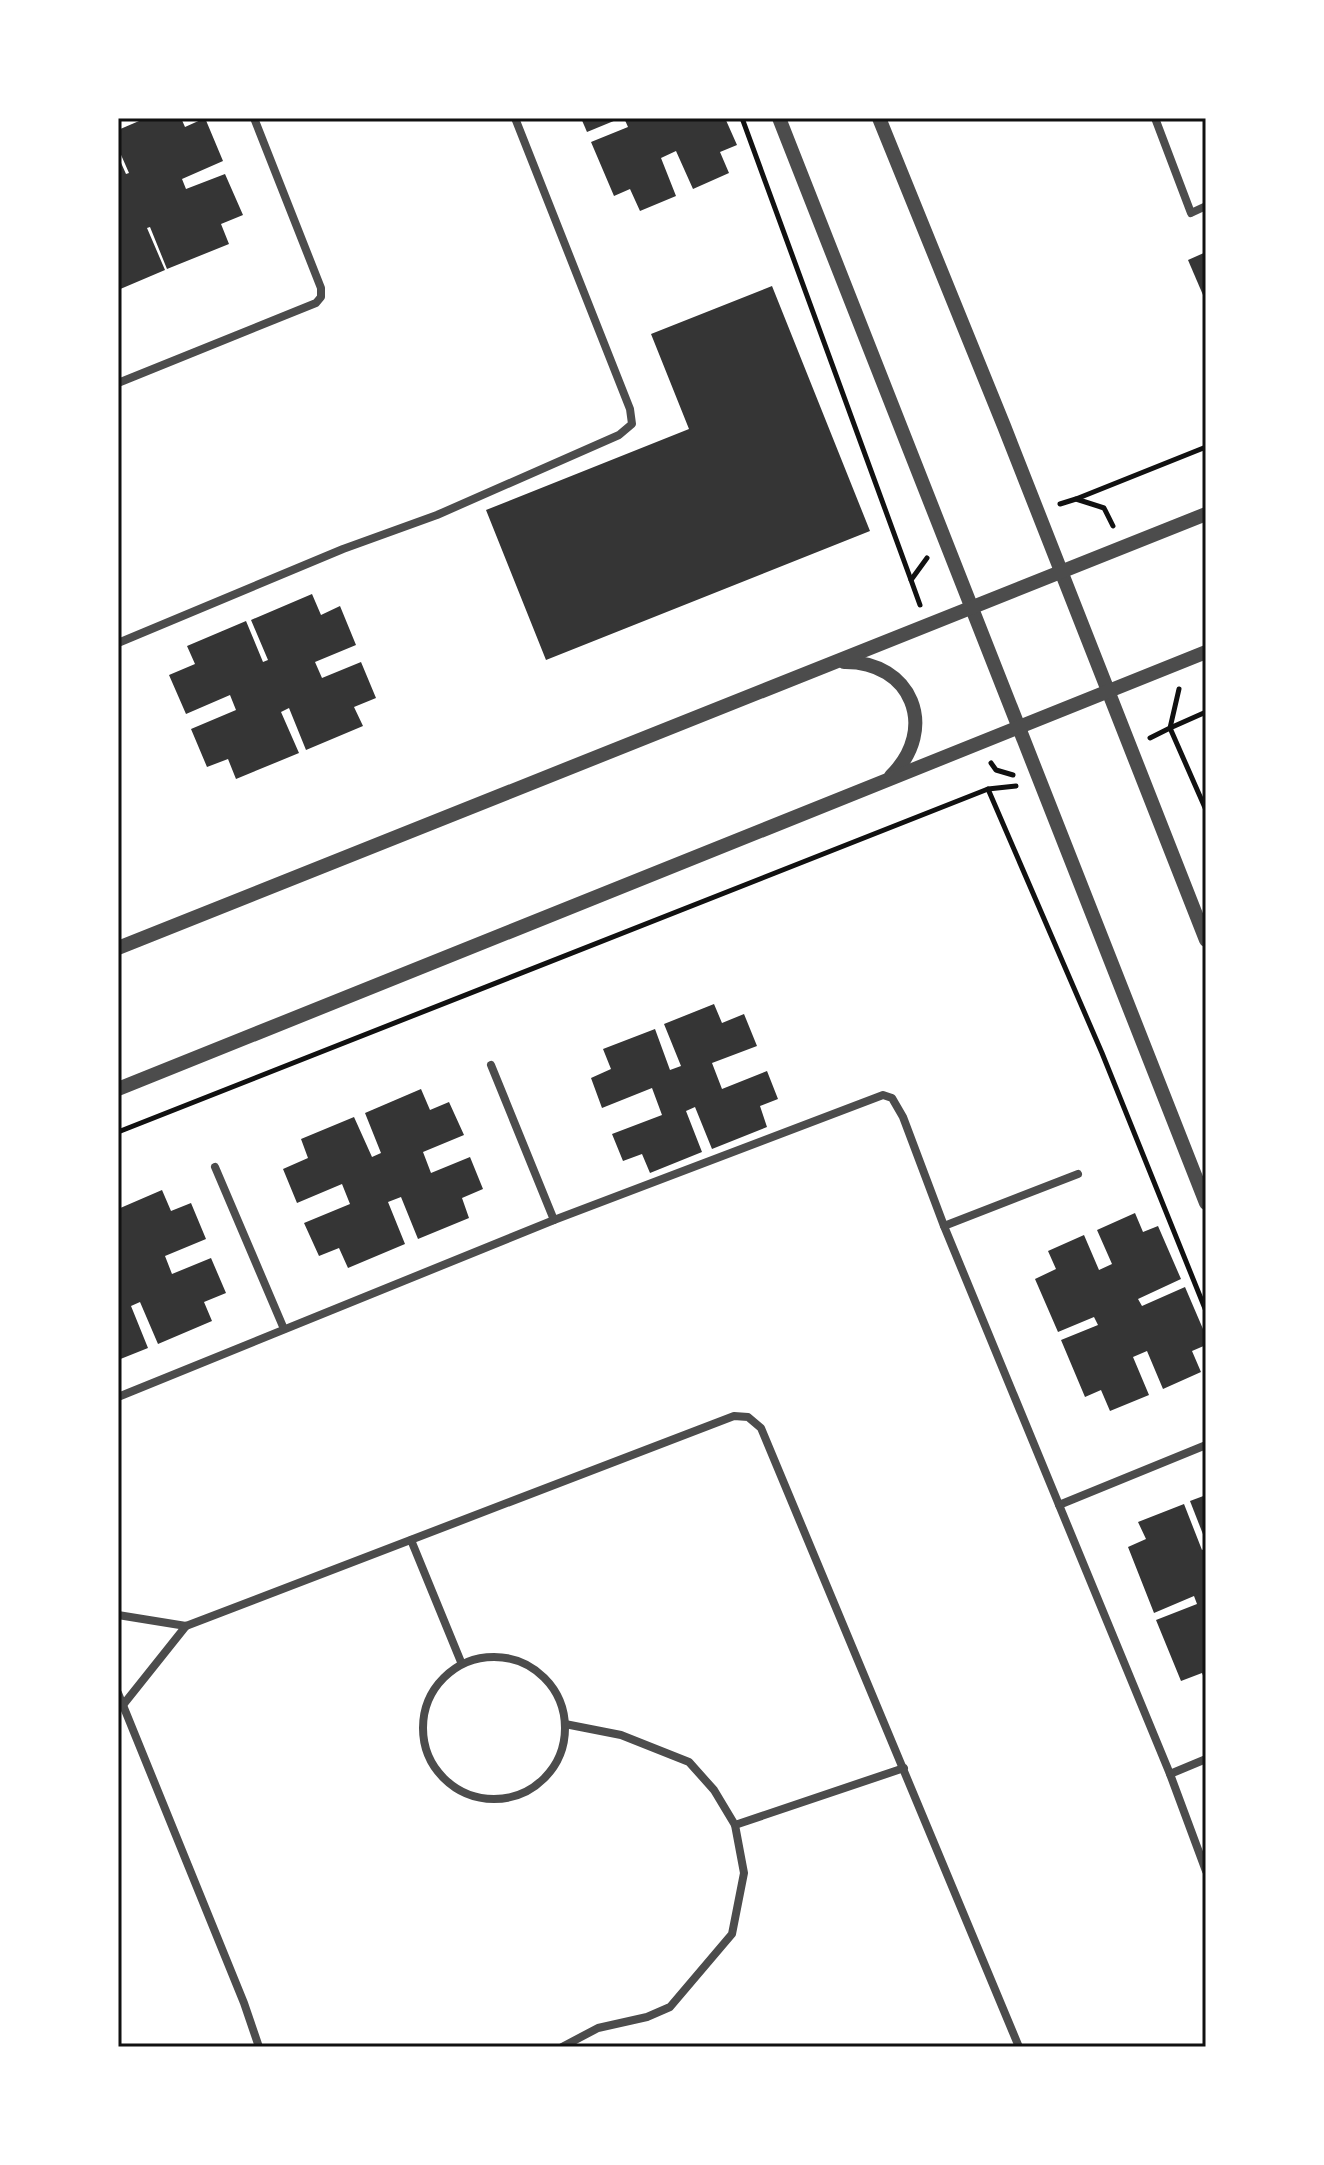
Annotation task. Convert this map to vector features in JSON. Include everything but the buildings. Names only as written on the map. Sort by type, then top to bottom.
[{"type":"street","points":[[118,383],[316,303],[321,297],[321,288],[254,118]]},
{"type":"street","points":[[118,643],[343,549],[437,515],[619,435],[632,424],[630,409],[515,118]]},
{"type":"street","points":[[779,118],[1206,1203]]},
{"type":"street","points":[[879,118],[1206,940]]},
{"type":"street","points":[[1155,118],[1191,213],[1206,206]]},
{"type":"street","points":[[118,948],[1206,514]]},
{"type":"street","points":[[118,1089],[1206,652]]},
{"type":"street","points":[[825,668],[845,662],[866,663],[886,671],[902,685],[912,703],[916,723],[913,745],[903,764],[888,779],[869,788]]},
{"type":"street","points":[[491,1065],[554,1220]]},
{"type":"street","points":[[118,1397],[554,1220],[883,1095],[892,1098],[903,1117],[944,1226],[1170,1774],[1206,1871]]},
{"type":"street","points":[[215,1167],[284,1329]]},
{"type":"street","points":[[944,1226],[1078,1174]]},
{"type":"street","points":[[118,1615],[186,1626],[734,1416],[748,1417],[761,1428],[1019,2047]]},
{"type":"street","points":[[1059,1505],[1206,1445]]},
{"type":"street","points":[[411,1540],[461,1662]]},
{"type":"street","points":[[123,1705],[186,1626]]},
{"type":"street","points":[[487,1658],[511,1660],[529,1667],[548,1682],[560,1700],[565,1724],[562,1749],[547,1776],[527,1791],[500,1800],[475,1797],[446,1782],[425,1751],[422,1726],[427,1702],[439,1683],[461,1662],[487,1658]]},
{"type":"street","points":[[118,1693],[259,2047]]},
{"type":"street","points":[[562,2047],[598,2028],[647,2017],[670,2007],[732,1934],[744,1873],[735,1825],[714,1790],[689,1762],[621,1735],[565,1724]]},
{"type":"street","points":[[1170,1774],[1206,1759]]},
{"type":"street","points":[[735,1825],[904,1768]]},
{"type":"path","points":[[742,118],[928,625]]},
{"type":"path","points":[[1036,511],[1076,499],[1206,447]]},
{"type":"path","points":[[1076,499],[1104,508],[1123,547]]},
{"type":"path","points":[[911,580],[923,560],[949,547]]},
{"type":"path","points":[[1171,666],[1179,691],[1170,728],[1206,810]]},
{"type":"path","points":[[1131,747],[1206,712]]},
{"type":"path","points":[[118,1132],[988,789],[1041,783]]},
{"type":"path","points":[[988,789],[1102,1053],[1206,1311]]}]
